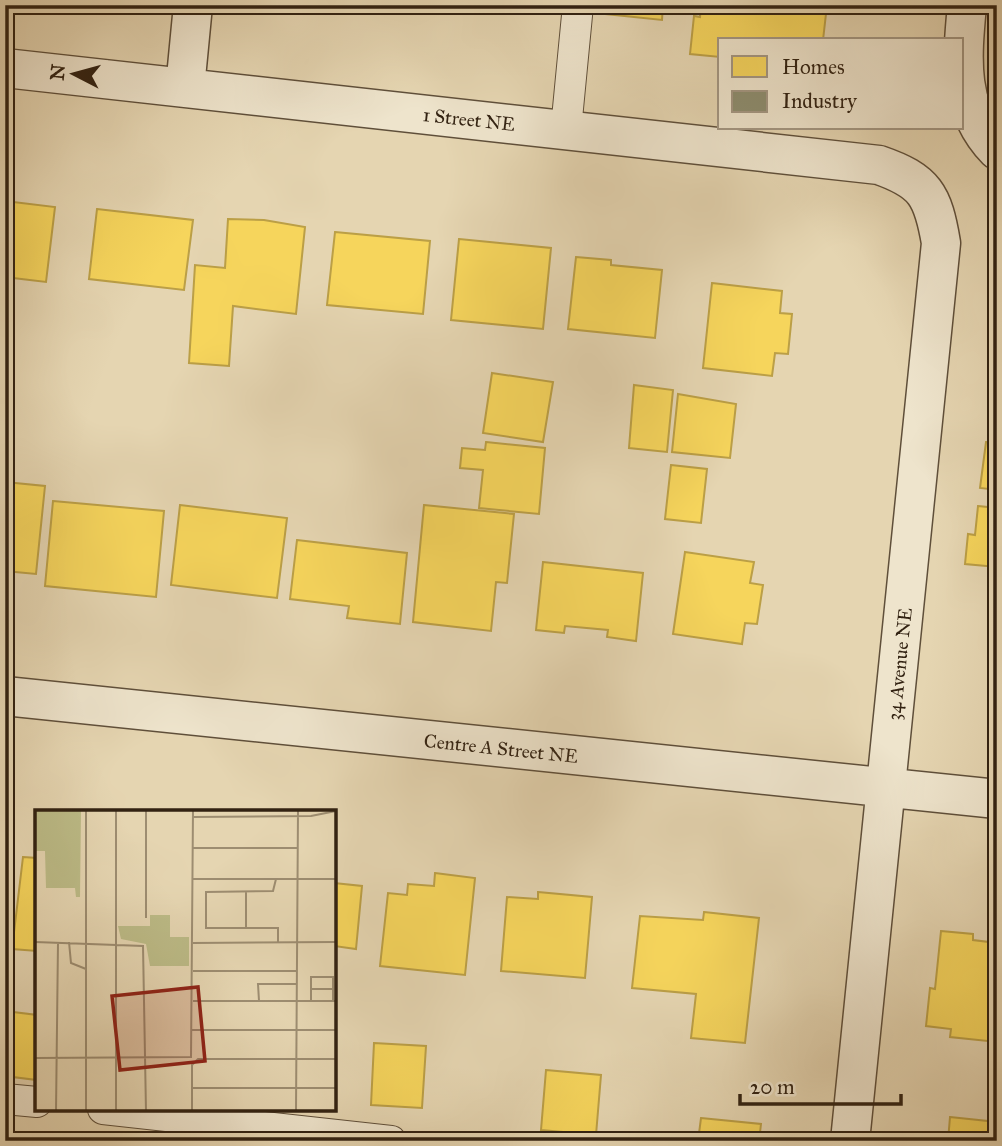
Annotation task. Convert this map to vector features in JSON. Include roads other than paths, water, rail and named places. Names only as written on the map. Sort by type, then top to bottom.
[{"type":"street","points":[[185,88],[193,5]]},
{"type":"street","points":[[963,38],[967,5]]},
{"type":"street","name":"1 Street NE","points":[[5,68],[879,165],[907,174],[925,189]]},
{"type":"street","points":[[964,91],[972,114],[992,145]]},
{"type":"street","name":"34 Avenue NE","points":[[849,1141],[941,243],[937,216],[925,189]]},
{"type":"street","name":"Centre A Street NE","points":[[5,696],[997,799]]},
{"type":"lane","points":[[566,130],[578,5]]},
{"type":"lane","points":[[5,1099],[35,1102]]},
{"type":"lane","points":[[121,1111],[391,1141]]}]
